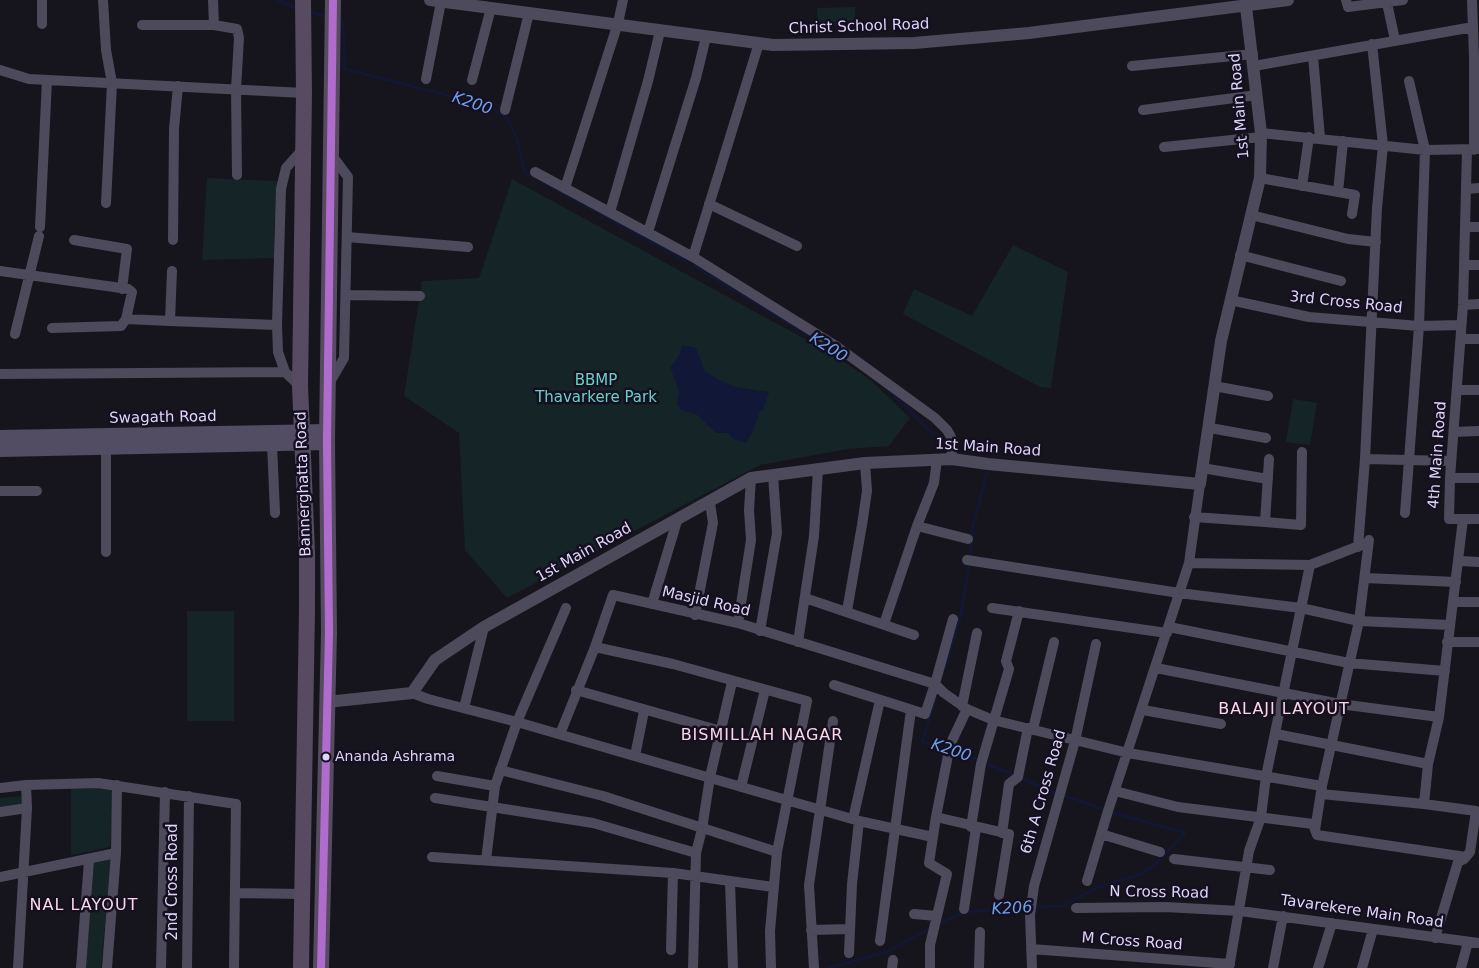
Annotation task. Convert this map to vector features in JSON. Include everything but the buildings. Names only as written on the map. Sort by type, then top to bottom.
[{"type":"main road","name":"Bannerghatta Road","points":[[301,968],[307,701],[307,552],[300,386],[304,9]]},
{"type":"main road","name":"Bannerghatta Road","points":[[322,968],[329,556],[327,386],[333,12]]},
{"type":"main road","name":"Swagath Road","points":[[0,437],[230,439],[327,437]]},
{"type":"main road","name":"Swagath Road","points":[[0,450],[106,448],[230,439],[272,444],[302,438]]},
{"type":"main road","points":[[307,701],[327,702]]},
{"type":"street","points":[[42,0],[42,24]]},
{"type":"street","points":[[103,0],[106,50],[112,83],[106,203]]},
{"type":"street","points":[[213,0],[214,25]]},
{"type":"street","points":[[565,188],[618,23],[623,0]]},
{"type":"street","name":"Christ School Road","points":[[436,1],[618,23],[706,37],[759,43],[823,45],[914,43],[1029,33],[1246,7],[1288,0]]},
{"type":"street","points":[[1344,3],[1387,3],[1404,0]]},
{"type":"street","name":"4th Main Road","points":[[1424,804],[1428,764],[1439,717],[1447,642],[1460,562],[1463,519],[1448,519],[1463,305],[1466,189],[1473,150],[1477,108],[1477,58],[1472,0]]},
{"type":"street","points":[[426,79],[436,1]]},
{"type":"street","points":[[1387,3],[1394,40]]},
{"type":"street","name":"1st Main Road","points":[[412,693],[435,660],[484,627],[710,503],[751,478],[865,463],[952,459],[1200,484],[1210,428],[1214,386],[1230,300],[1260,178],[1261,135],[1246,7]]},
{"type":"street","points":[[472,80],[491,8]]},
{"type":"street","points":[[505,110],[529,13]]},
{"type":"street","points":[[142,24],[214,25],[237,29],[237,175]]},
{"type":"street","points":[[610,212],[648,81],[660,31]]},
{"type":"street","points":[[1132,66],[1313,56],[1394,40],[1475,31]]},
{"type":"street","points":[[648,232],[696,78],[706,37]]},
{"type":"street","points":[[693,258],[759,43]]},
{"type":"street","points":[[1358,547],[1365,459],[1376,242],[1384,145],[1372,44]]},
{"type":"street","points":[[1302,186],[1314,138],[1313,56]]},
{"type":"street","points":[[0,70],[29,79],[304,93]]},
{"type":"street","points":[[15,334],[32,275],[40,232],[47,80]]},
{"type":"street","points":[[1405,513],[1419,326],[1425,150],[1409,81]]},
{"type":"street","points":[[173,240],[174,129],[178,86]]},
{"type":"street","points":[[1143,110],[1257,95]]},
{"type":"street","points":[[1164,147],[1261,135],[1343,140],[1425,150],[1473,150]]},
{"type":"street","points":[[1338,192],[1343,140]]},
{"type":"street","points":[[300,386],[285,372],[278,352],[277,326],[280,189],[286,168],[302,150]]},
{"type":"street","points":[[327,386],[344,358],[348,177],[330,153]]},
{"type":"street","points":[[535,172],[693,258],[836,346],[935,418],[951,437],[952,459]]},
{"type":"street","points":[[1260,178],[1355,195],[1352,214]]},
{"type":"street","points":[[1466,189],[1479,188]]},
{"type":"street","points":[[709,204],[797,246]]},
{"type":"street","points":[[1251,215],[1348,239],[1376,242]]},
{"type":"street","points":[[1465,227],[1479,227]]},
{"type":"street","points":[[347,237],[468,247]]},
{"type":"street","points":[[74,240],[127,249],[122,289]]},
{"type":"street","points":[[1240,255],[1341,281]]},
{"type":"street","points":[[1464,265],[1479,265]]},
{"type":"street","points":[[0,271],[122,289],[128,288],[132,292],[126,319],[121,326],[52,328]]},
{"type":"street","points":[[170,320],[172,271]]},
{"type":"street","points":[[346,295],[420,296]]},
{"type":"street","name":"3rd Cross Road","points":[[1230,300],[1309,317],[1419,326],[1461,325]]},
{"type":"street","points":[[1463,305],[1479,304]]},
{"type":"street","points":[[126,319],[277,326]]},
{"type":"street","points":[[1461,339],[1479,339]]},
{"type":"street","points":[[0,374],[285,372]]},
{"type":"street","points":[[1214,386],[1268,396]]},
{"type":"street","points":[[1457,390],[1479,390]]},
{"type":"street","points":[[1210,428],[1266,438]]},
{"type":"street","points":[[1454,432],[1479,432]]},
{"type":"street","points":[[272,444],[275,513]]},
{"type":"street","points":[[106,448],[106,552]]},
{"type":"street","points":[[1194,517],[1301,525],[1302,452]]},
{"type":"street","points":[[1365,459],[1451,460]]},
{"type":"street","points":[[884,624],[917,526],[934,483],[937,460]]},
{"type":"street","points":[[1265,522],[1269,460]]},
{"type":"street","points":[[847,611],[864,516],[867,491],[865,463]]},
{"type":"street","points":[[1202,468],[1268,479]]},
{"type":"street","points":[[798,642],[814,536],[818,495],[818,470]]},
{"type":"street","points":[[760,630],[777,533],[773,475]]},
{"type":"street","points":[[738,623],[751,540],[749,510],[751,478]]},
{"type":"street","points":[[1450,478],[1479,478]]},
{"type":"street","points":[[1087,881],[1100,834],[1189,563],[1200,484]]},
{"type":"street","points":[[0,491],[37,491]]},
{"type":"street","points":[[695,615],[713,523],[710,503]]},
{"type":"street","points":[[1463,519],[1479,519]]},
{"type":"street","points":[[652,604],[677,521]]},
{"type":"street","points":[[917,526],[968,539]]},
{"type":"street","points":[[1189,563],[1310,565],[1358,547],[1369,540],[1358,621],[1315,830]]},
{"type":"street","points":[[967,560],[1179,593],[1301,608],[1358,621],[1450,625]]},
{"type":"street","points":[[1460,562],[1479,562]]},
{"type":"street","points":[[1230,966],[1249,851],[1261,817],[1266,776],[1310,565]]},
{"type":"street","points":[[1365,578],[1456,582]]},
{"type":"street","name":"Masjid Road","points":[[560,734],[576,690],[595,647],[613,595],[695,615],[738,623],[935,684]]},
{"type":"street","points":[[805,598],[914,635]]},
{"type":"street","points":[[1454,602],[1479,602]]},
{"type":"street","points":[[486,860],[491,806],[500,770],[517,722],[566,608]]},
{"type":"street","points":[[992,608],[1168,630],[1349,663],[1445,671]]},
{"type":"street","points":[[964,909],[982,764],[1009,669],[1006,661],[1019,611]]},
{"type":"street","points":[[834,684],[925,714],[953,619]]},
{"type":"street","points":[[464,708],[484,627]]},
{"type":"street","points":[[930,968],[930,945],[947,874],[929,863],[950,744],[964,707],[977,633]]},
{"type":"street","points":[[1002,833],[1009,784],[1018,777],[1054,642]]},
{"type":"street","points":[[1447,642],[1479,642]]},
{"type":"street","name":"6th A Cross Road","points":[[1032,968],[1030,915],[1034,886],[1075,741],[1096,644]]},
{"type":"street","points":[[595,647],[673,664],[732,682],[807,701],[777,852],[770,931],[772,968]]},
{"type":"street","points":[[1156,668],[1340,704],[1439,717]]},
{"type":"street","points":[[692,968],[696,853],[702,830],[710,777],[732,682]]},
{"type":"street","points":[[935,684],[964,707],[993,720],[1075,741],[1128,753],[1266,776],[1322,790],[1476,811],[1470,852],[1458,862],[1435,938]]},
{"type":"street","points":[[576,690],[644,711],[721,731]]},
{"type":"street","points":[[741,786],[765,690]]},
{"type":"street","points":[[327,702],[412,693],[856,820],[894,830],[933,837]]},
{"type":"street","points":[[849,953],[856,820],[880,700]]},
{"type":"street","points":[[880,941],[910,710]]},
{"type":"street","points":[[1142,710],[1221,724]]},
{"type":"street","points":[[634,756],[644,711]]},
{"type":"street","points":[[814,967],[809,885],[833,721]]},
{"type":"street","points":[[1276,734],[1332,747],[1428,764]]},
{"type":"street","points":[[500,770],[603,796],[702,830],[777,852]]},
{"type":"street","points":[[437,776],[495,786]]},
{"type":"street","points":[[0,788],[75,782],[117,785],[236,804],[234,968]]},
{"type":"street","points":[[18,968],[27,808],[26,785]]},
{"type":"street","points":[[107,968],[116,852],[117,785]]},
{"type":"street","points":[[1115,791],[1178,807],[1313,824],[1317,835],[1466,857]]},
{"type":"street","points":[[161,968],[165,792]]},
{"type":"street","name":"2nd Cross Road","points":[[188,968],[189,796]]},
{"type":"street","points":[[435,798],[593,823],[696,853]]},
{"type":"street","points":[[0,812],[27,808]]},
{"type":"street","points":[[936,817],[1008,834],[999,895]]},
{"type":"street","points":[[1100,834],[1160,852]]},
{"type":"street","points":[[0,877],[89,860],[116,852]]},
{"type":"street","points":[[432,856],[673,873],[773,887]]},
{"type":"street","points":[[1174,859],[1270,870]]},
{"type":"street","points":[[81,968],[89,860]]},
{"type":"street","points":[[671,950],[673,873]]},
{"type":"street","points":[[730,882],[733,968]]},
{"type":"street","points":[[235,893],[302,894]]},
{"type":"street","name":"N Cross Road","points":[[1076,908],[1165,907],[1240,911]]},
{"type":"street","name":"Tavarekere Main Road","points":[[1240,911],[1479,943]]},
{"type":"street","points":[[914,914],[937,916]]},
{"type":"street","points":[[1273,968],[1282,916]]},
{"type":"street","points":[[1318,968],[1332,923]]},
{"type":"street","points":[[811,930],[850,929]]},
{"type":"street","points":[[1362,968],[1373,929]]},
{"type":"street","points":[[979,968],[980,932]]},
{"type":"street","points":[[1460,968],[1468,942]]},
{"type":"street","name":"M Cross Road","points":[[1031,949],[1230,966]]},
{"type":"green space","points":[[855,7],[855,26],[818,26],[817,8]]},
{"type":"green space","points":[[207,178],[277,181],[274,228],[275,258],[202,260]]},
{"type":"green space","name":"BBMP Thavarkere Park","points":[[512,179],[836,356],[873,382],[910,418],[889,446],[848,449],[760,465],[507,598],[465,550],[459,433],[404,396],[422,281],[479,278]]},
{"type":"green space","points":[[1013,245],[1068,272],[1051,388],[1040,387],[903,314],[914,289],[972,316]]},
{"type":"green space","points":[[1293,399],[1317,403],[1310,445],[1286,442]]},
{"type":"green space","points":[[187,611],[234,611],[234,721],[187,721]]},
{"type":"green space","points":[[71,786],[115,787],[110,847],[71,855]]},
{"type":"green space","points":[[22,796],[22,804],[0,808],[0,798]]},
{"type":"green space","points":[[111,859],[101,968],[85,968],[92,863]]},
{"type":"water","points":[[682,345],[696,348],[705,371],[719,380],[735,387],[769,392],[763,411],[760,411],[746,443],[733,439],[728,433],[716,433],[696,414],[681,410],[677,404],[679,391],[670,367],[679,356]]},
{"type":"waterway","name":"K200","points":[[277,0],[296,8]]},
{"type":"waterway","name":"K200","points":[[308,11],[327,17]]},
{"type":"waterway","name":"K200","points":[[340,20],[343,21],[345,69],[489,106],[508,119],[517,140],[525,172],[534,177]]},
{"type":"waterway","name":"K200","points":[[543,182],[686,261]]},
{"type":"waterway","name":"K200","points":[[694,266],[842,356]]},
{"type":"waterway","name":"K200","points":[[889,390],[947,448]]},
{"type":"waterway","name":"K200","points":[[970,558],[973,526],[987,472]]},
{"type":"waterway","name":"K200","points":[[945,668],[960,618],[969,564]]},
{"type":"waterway","name":"K200","points":[[936,697],[922,742],[947,749]]},
{"type":"waterway","name":"K200","points":[[952,751],[980,760]]},
{"type":"waterway","name":"K200","points":[[985,763],[1014,775]]},
{"type":"waterway","name":"K200","points":[[1021,778],[1058,794]]},
{"type":"waterway","name":"K200","points":[[1063,795],[1105,810]]},
{"type":"waterway","name":"K206","points":[[1034,907],[1063,906],[1096,888],[1141,874],[1158,862],[1185,833],[1110,812]]},
{"type":"waterway","name":"K206","points":[[937,925],[964,912],[1029,908]]},
{"type":"waterway","name":"K206","points":[[828,968],[884,953],[930,929]]},
{"type":"transit line","points":[[321,968],[329,633],[327,440],[333,0]]},
{"type":"place","name":"Ananda Ashrama","points":[[326,757]]},
{"type":"district","name":"BALAJI LAYOUT","points":[[1284,710]]},
{"type":"district","name":"BISMILLAH NAGAR","points":[[762,736]]},
{"type":"district","name":"NAL LAYOUT","points":[[84,906]]}]
